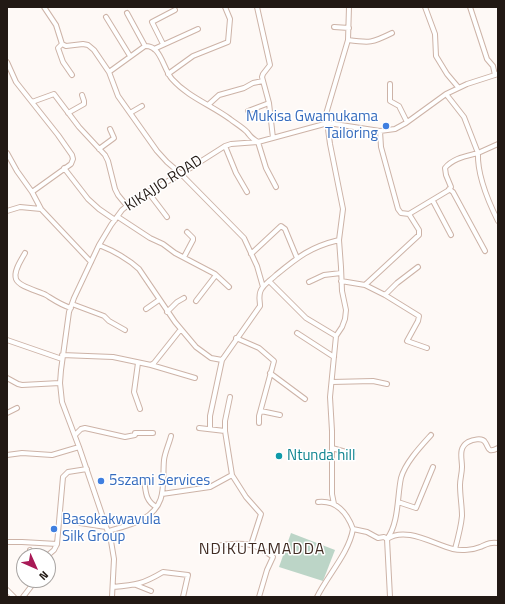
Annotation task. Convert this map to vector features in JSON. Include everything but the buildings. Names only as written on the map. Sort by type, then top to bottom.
[{"type":"street","points":[[44,7],[56,25],[62,44]]},
{"type":"street","points":[[168,74],[193,56],[228,42],[230,19],[226,7]]},
{"type":"street","points":[[257,7],[262,22],[270,65],[263,74],[263,81],[269,103],[273,138]]},
{"type":"street","points":[[334,504],[332,494],[330,397],[336,336],[342,327],[346,310],[342,291],[338,240],[343,209],[330,144],[326,114],[348,40],[349,7]]},
{"type":"street","points":[[425,7],[435,34],[436,56],[447,74],[458,87]]},
{"type":"street","points":[[470,7],[487,59],[493,66],[497,75]]},
{"type":"street","points":[[163,44],[152,22],[176,10]]},
{"type":"street","points":[[127,12],[145,46]]},
{"type":"street","points":[[106,17],[130,56]]},
{"type":"street","points":[[334,27],[349,28]]},
{"type":"street","points":[[154,49],[198,29]]},
{"type":"street","points":[[348,40],[369,42],[380,39],[392,32]]},
{"type":"street","points":[[62,44],[66,46],[78,44],[88,45],[94,50],[109,72],[118,96],[145,135],[167,162],[181,174],[244,238],[257,266],[262,287]]},
{"type":"street","points":[[62,44],[58,48],[63,62],[72,75]]},
{"type":"street","points":[[109,72],[145,46],[150,46],[159,55],[168,74],[183,90],[229,118],[247,132],[250,138],[258,142],[261,156],[276,188]]},
{"type":"street","points":[[7,62],[23,93],[32,102],[72,155],[73,159],[72,162],[32,192]]},
{"type":"street","name":"KIKAJJO ROAD","points":[[112,597],[114,559],[107,529],[80,447],[62,402],[60,383],[62,357],[71,306],[99,245],[116,218],[127,206],[148,192],[181,174],[225,146],[231,144],[258,142],[328,122],[380,130],[395,129],[458,87],[497,75]]},
{"type":"street","points":[[208,105],[219,95],[263,81]]},
{"type":"street","points":[[390,84],[390,101],[399,106],[407,122]]},
{"type":"street","points":[[32,102],[54,94],[79,127],[108,161],[111,177],[118,195],[127,206]]},
{"type":"street","points":[[446,94],[464,117],[478,153],[480,173],[498,221]]},
{"type":"street","points":[[68,113],[84,104],[82,95]]},
{"type":"street","points":[[248,111],[269,103]]},
{"type":"street","points":[[130,113],[142,106]]},
{"type":"street","points":[[98,149],[114,138],[110,129]]},
{"type":"street","points":[[380,130],[381,147],[398,209],[401,213],[409,214],[433,201],[451,187],[445,168],[448,164],[498,144]]},
{"type":"street","points":[[225,146],[236,173],[247,192]]},
{"type":"street","points":[[7,153],[41,209],[91,262]]},
{"type":"street","points":[[64,168],[88,199],[99,209],[216,275],[229,287]]},
{"type":"street","points":[[449,189],[454,192],[485,251]]},
{"type":"street","points":[[148,192],[167,217]]},
{"type":"street","points":[[433,201],[451,235]]},
{"type":"street","points":[[7,211],[20,207],[41,209]]},
{"type":"street","points":[[365,286],[419,235],[419,230],[409,214]]},
{"type":"street","points":[[251,254],[264,244],[281,226],[285,229],[297,258]]},
{"type":"street","points":[[184,257],[193,240],[193,238],[186,232]]},
{"type":"street","points":[[210,429],[210,416],[222,360],[236,338],[260,306],[258,297],[262,287],[310,249],[338,240]]},
{"type":"street","points":[[99,245],[116,252],[139,269],[167,312],[196,347],[206,356],[222,360]]},
{"type":"street","points":[[25,253],[16,271],[15,276],[17,282],[46,296],[58,304],[71,306],[104,316],[109,321],[125,330]]},
{"type":"street","points":[[385,295],[397,283],[418,267]]},
{"type":"street","points":[[309,282],[324,275],[341,273]]},
{"type":"street","points":[[196,301],[216,275]]},
{"type":"street","points":[[269,281],[306,318],[336,336]]},
{"type":"street","points":[[341,281],[365,286],[385,295],[418,316],[418,321],[407,341],[427,348]]},
{"type":"street","points":[[167,312],[177,302],[184,298]]},
{"type":"street","points":[[146,310],[159,300]]},
{"type":"street","points":[[151,365],[181,329]]},
{"type":"street","points":[[297,334],[334,357]]},
{"type":"street","points":[[236,338],[259,348],[274,361],[260,411],[259,423]]},
{"type":"street","points":[[7,340],[62,357],[114,357],[151,365],[195,378]]},
{"type":"street","points":[[138,363],[134,392],[140,409]]},
{"type":"street","points":[[270,373],[304,399]]},
{"type":"street","points":[[7,378],[22,385],[60,383]]},
{"type":"street","points":[[332,382],[372,381],[386,384]]},
{"type":"street","points":[[230,397],[225,421],[225,431],[232,475],[246,497],[261,514],[251,545]]},
{"type":"street","points":[[7,413],[17,408]]},
{"type":"street","points":[[260,411],[280,415]]},
{"type":"street","points":[[75,435],[81,429],[85,428],[125,437],[135,436],[135,434],[153,433]]},
{"type":"street","points":[[199,428],[225,431]]},
{"type":"street","points":[[390,597],[387,539],[392,532],[402,477],[413,454],[431,435]]},
{"type":"street","points":[[80,523],[107,529],[136,522],[150,514],[156,507],[162,494],[164,458],[171,436]]},
{"type":"street","points":[[455,549],[461,525],[460,484],[462,466],[460,454],[463,447],[467,443],[476,439],[486,442],[487,447],[490,450],[498,448]]},
{"type":"street","points":[[7,455],[22,453],[52,456],[80,447]]},
{"type":"street","points":[[332,448],[354,454]]},
{"type":"street","points":[[398,502],[416,508],[433,467]]},
{"type":"street","points":[[55,548],[57,544],[63,477],[68,472],[87,469]]},
{"type":"street","points":[[162,494],[210,487],[232,475]]},
{"type":"street","points":[[144,480],[148,500],[156,507]]},
{"type":"street","points":[[317,597],[346,547],[352,529],[348,518],[334,504],[329,502],[318,502]]},
{"type":"street","points":[[352,529],[367,532],[378,538],[384,537],[387,539]]},
{"type":"street","points":[[387,539],[393,535],[406,535],[455,549],[476,548],[488,542],[498,542]]},
{"type":"street","points":[[7,542],[57,544]]},
{"type":"street","points":[[208,547],[244,544],[251,545],[263,550],[273,557],[267,570],[259,597]]},
{"type":"street","points":[[113,587],[136,585],[150,580],[163,572],[188,575],[183,597]]},
{"type":"street","points":[[136,585],[151,591]]},
{"type":"street","points":[[23,597],[30,588]]},
{"type":"street","points":[[7,590],[14,597]]},
{"type":"green space","points":[[291,533],[335,550],[323,581],[279,567]]},
{"type":"place","name":"Mukisa Gwamukama Tailoring","points":[[386,126]]},
{"type":"place","name":"Ntunda hill","points":[[279,456]]},
{"type":"place","name":"5szami Services","points":[[101,481]]},
{"type":"place","name":"Basokakwavula Silk Group","points":[[54,529]]},
{"type":"district","name":"NDIKUTAMADDA","points":[[262,550]]}]
